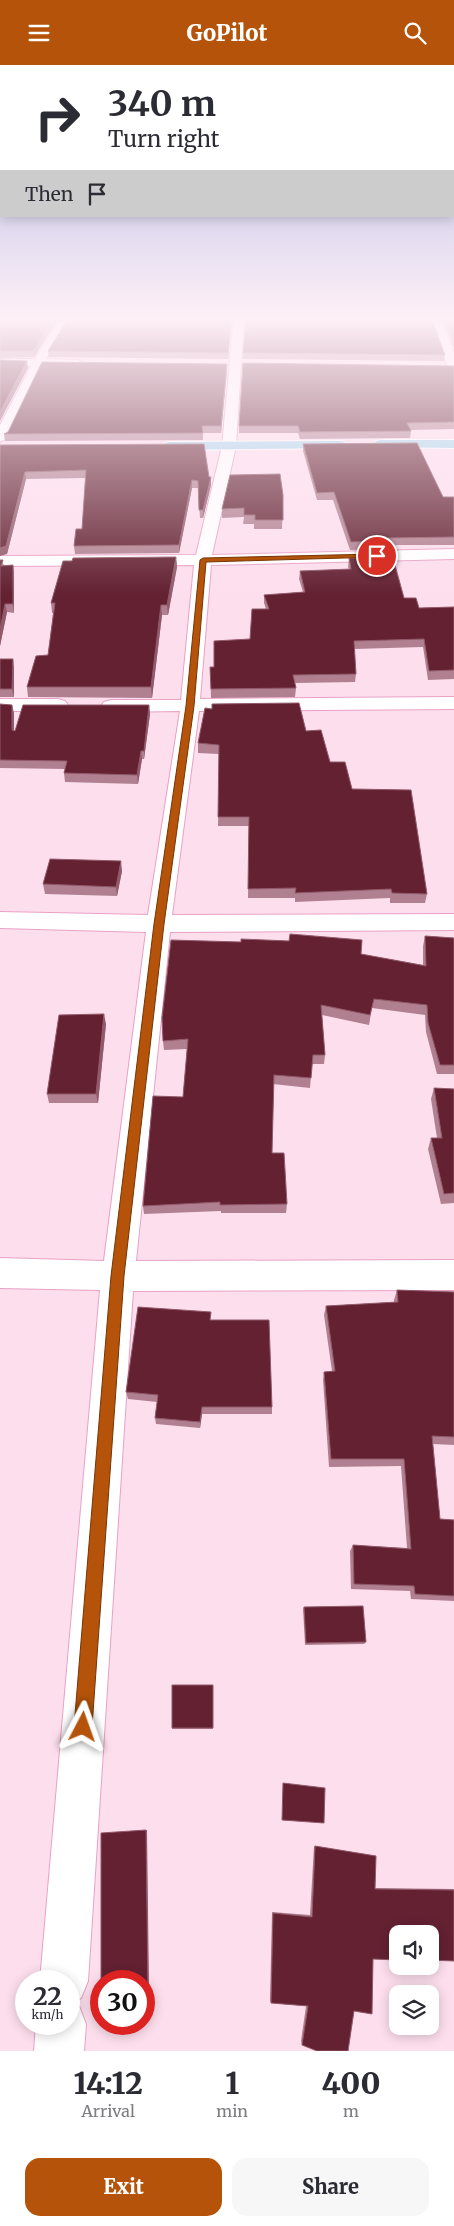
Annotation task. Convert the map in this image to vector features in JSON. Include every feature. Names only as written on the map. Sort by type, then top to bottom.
[{"type":"main road","points":[[150,446],[454,443]]},
{"type":"street","points":[[3,444],[18,410]]},
{"type":"street","points":[[65,1970],[118,1276],[159,924],[190,706],[203,560],[229,446],[232,410]]},
{"type":"street","points":[[0,561],[203,560],[454,554]]},
{"type":"street","points":[[0,705],[190,706],[454,703]]},
{"type":"street","points":[[0,920],[159,924],[454,922]]},
{"type":"street","points":[[0,1273],[118,1276],[454,1275]]},
{"type":"street","points":[[59,2051],[60,2035]]},
{"type":"building","points":[[19,410],[223,410],[221,426],[202,426],[203,433],[4,434],[8,432]]},
{"type":"building","points":[[240,410],[454,410],[454,422],[407,423],[411,431],[300,432],[298,426],[239,426]]},
{"type":"building","points":[[417,443],[443,497],[454,497],[454,537],[387,538],[388,541],[351,542],[334,492],[317,493],[303,444]]},
{"type":"building","points":[[204,444],[209,477],[211,477],[203,510],[199,510],[198,481],[192,480],[179,545],[74,546],[76,529],[82,529],[86,470],[25,472],[6,546],[0,548],[0,445]]},
{"type":"building","points":[[280,474],[283,495],[283,520],[255,520],[255,515],[244,515],[244,508],[222,509],[230,475]]},
{"type":"building","points":[[392,554],[404,598],[416,598],[419,608],[454,607],[454,670],[429,671],[424,639],[354,641],[356,674],[293,675],[296,688],[211,689],[210,667],[214,667],[214,641],[250,639],[252,609],[269,609],[264,595],[305,592],[300,571],[351,569],[349,558],[357,558],[356,555]]},
{"type":"building","points":[[176,557],[167,605],[161,605],[151,687],[27,687],[36,656],[48,655],[55,603],[51,603],[63,561],[72,561],[73,558]]},
{"type":"building","points":[[0,560],[3,560],[1,566],[13,565],[13,604],[5,604],[0,630]]},
{"type":"building","points":[[0,659],[13,659],[12,689],[0,689]]},
{"type":"building","points":[[299,703],[306,731],[321,730],[330,762],[345,762],[352,789],[411,790],[427,894],[392,893],[391,889],[295,893],[296,888],[248,889],[249,817],[218,817],[219,745],[198,743],[205,708],[212,709],[212,704]]},
{"type":"building","points":[[0,704],[12,705],[12,730],[15,731],[23,705],[149,705],[144,751],[141,751],[137,775],[64,773],[67,761],[0,760]]},
{"type":"building","points":[[50,859],[121,861],[116,887],[43,884]]},
{"type":"building","points":[[290,934],[362,940],[361,954],[426,966],[425,936],[454,938],[454,1065],[440,1065],[428,1023],[427,1005],[374,999],[370,1015],[321,1005],[325,1055],[313,1055],[311,1078],[274,1075],[272,1153],[284,1153],[287,1204],[220,1205],[220,1202],[143,1206],[153,1096],[183,1097],[188,1039],[163,1041],[162,1018],[171,940],[241,942],[241,939],[289,941]]},
{"type":"building","points":[[104,1014],[96,1094],[47,1094],[59,1015]]},
{"type":"building","points":[[434,1088],[454,1089],[454,1193],[444,1194],[431,1138],[442,1138]]},
{"type":"building","points":[[397,1290],[454,1292],[454,1437],[432,1436],[440,1519],[454,1520],[454,1596],[415,1594],[414,1586],[354,1584],[353,1545],[411,1549],[404,1459],[331,1459],[324,1372],[335,1371],[326,1306],[398,1302]]},
{"type":"building","points":[[138,1307],[211,1312],[210,1320],[269,1320],[272,1407],[202,1407],[200,1422],[155,1418],[158,1395],[126,1392]]},
{"type":"building","points":[[363,1606],[366,1642],[306,1643],[304,1607]]},
{"type":"building","points":[[172,1685],[213,1685],[213,1728],[172,1728]]},
{"type":"building","points":[[283,1783],[325,1788],[324,1823],[282,1820]]},
{"type":"building","points":[[146,1830],[148,1970],[101,1970],[101,1833]]},
{"type":"building","points":[[315,1846],[376,1856],[375,1889],[454,1890],[454,1961],[439,1960],[439,1925],[389,1925],[389,1960],[373,1959],[372,2014],[354,2011],[348,2051],[317,2051],[302,2045],[308,2006],[271,2003],[273,1913],[312,1917]]},
{"type":"route","points":[[83,1727],[118,1276],[159,924],[190,706],[203,560],[377,556]]}]
